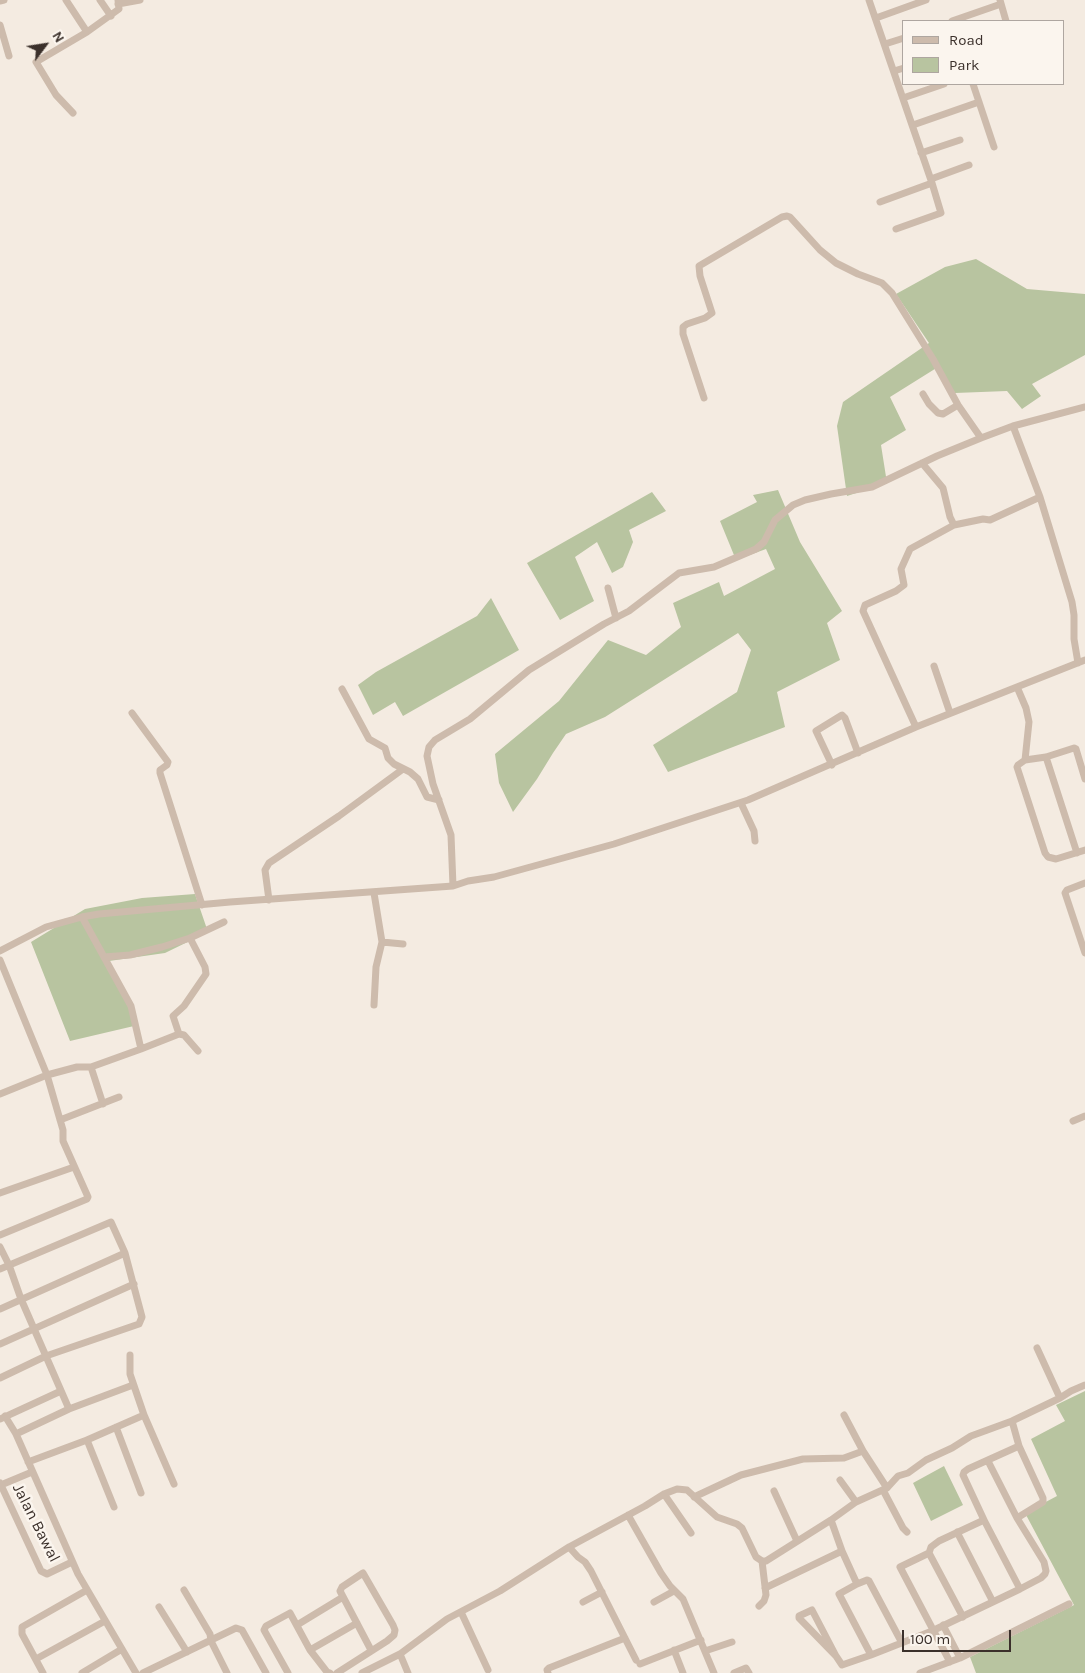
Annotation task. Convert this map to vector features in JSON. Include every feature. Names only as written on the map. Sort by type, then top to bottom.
[{"type":"street","points":[[0,1],[4,0]]},
{"type":"street","points":[[66,0],[86,32]]},
{"type":"street","points":[[100,0],[111,16]]},
{"type":"street","points":[[73,112],[56,95],[36,62],[111,16],[119,10],[118,2],[140,0]]},
{"type":"street","points":[[869,0],[913,125],[941,213],[896,229]]},
{"type":"street","points":[[876,18],[926,0]]},
{"type":"street","points":[[955,20],[1000,2],[1006,20]]},
{"type":"street","points":[[0,25],[9,56]]},
{"type":"street","points":[[885,44],[902,39]]},
{"type":"street","points":[[894,71],[902,69]]},
{"type":"street","points":[[903,98],[941,85]]},
{"type":"street","points":[[973,85],[994,147]]},
{"type":"street","points":[[913,125],[979,102]]},
{"type":"street","points":[[921,153],[960,140]]},
{"type":"street","points":[[880,202],[969,165]]},
{"type":"street","points":[[704,398],[683,334],[683,327],[687,324],[705,318],[712,313],[700,276],[699,266],[782,217],[787,216],[820,250],[836,263],[858,274],[882,282],[892,293],[958,405],[981,438]]},
{"type":"street","points":[[923,394],[938,413],[943,414],[958,405]]},
{"type":"street","points":[[453,886],[451,835],[433,784],[427,756],[429,747],[436,740],[470,718],[529,670],[642,602],[679,573],[714,567],[756,549],[764,542],[775,520],[793,505],[823,496],[872,487],[981,438],[1013,426],[1085,407]]},
{"type":"street","points":[[0,950],[46,928],[99,914],[453,886],[468,881],[494,877],[614,844],[741,803],[916,727],[1082,662],[1074,639],[1072,602],[1040,497],[1013,426]]},
{"type":"street","points":[[922,463],[943,488],[950,517],[954,525]]},
{"type":"street","points":[[916,727],[863,611],[865,605],[904,585],[901,569],[910,549],[954,525],[983,519],[990,520],[1040,497]]},
{"type":"street","points":[[608,588],[616,618]]},
{"type":"street","points":[[934,666],[950,713]]},
{"type":"street","points":[[1017,687],[1026,708],[1029,722],[1026,760]]},
{"type":"street","points":[[342,688],[369,739],[382,746],[390,760],[418,779],[427,797],[439,800]]},
{"type":"street","points":[[132,713],[168,762],[160,770],[160,773],[202,906]]},
{"type":"street","points":[[832,765],[816,731],[842,716],[845,718],[858,752]]},
{"type":"street","points":[[1085,779],[1075,748],[1026,760],[1017,766],[1048,858],[1056,859],[1085,850]]},
{"type":"street","points":[[1046,756],[1077,853]]},
{"type":"street","points":[[269,900],[265,870],[269,863],[339,816],[403,769]]},
{"type":"street","points":[[741,803],[754,831],[755,841]]},
{"type":"street","points":[[1085,883],[1067,890],[1065,893],[1085,952]]},
{"type":"street","points":[[374,892],[382,942],[376,967],[374,1005]]},
{"type":"street","points":[[82,917],[131,1006],[141,1048]]},
{"type":"street","points":[[104,957],[130,955],[148,951],[190,938],[224,922]]},
{"type":"street","points":[[179,1034],[173,1016],[184,1006],[206,974],[206,970],[190,938]]},
{"type":"street","points":[[382,942],[403,944]]},
{"type":"street","points":[[0,960],[47,1075],[63,1130],[63,1141],[88,1197],[0,1235]]},
{"type":"street","points":[[0,1094],[47,1075],[77,1067],[90,1067],[179,1034],[184,1035],[198,1051]]},
{"type":"street","points":[[90,1067],[103,1104]]},
{"type":"street","points":[[60,1120],[119,1097]]},
{"type":"street","points":[[1073,1121],[1085,1116]]},
{"type":"street","points":[[0,1193],[74,1167]]},
{"type":"street","points":[[0,1269],[110,1222],[125,1253],[142,1318],[139,1324],[46,1356],[0,1378]]},
{"type":"street","points":[[0,1247],[69,1409]]},
{"type":"street","points":[[0,1309],[125,1253]]},
{"type":"street","points":[[0,1344],[134,1284]]},
{"type":"street","points":[[1037,1348],[1060,1398]]},
{"type":"street","points":[[130,1355],[129,1367],[133,1385],[174,1484]]},
{"type":"street","points":[[762,1561],[776,1556],[856,1502],[885,1489],[898,1476],[908,1473],[926,1460],[952,1448],[971,1436],[1012,1421],[1085,1384]]},
{"type":"street","points":[[16,1434],[69,1409],[133,1385]]},
{"type":"street","points":[[61,1391],[2,1418],[16,1434],[72,1562],[136,1673]]},
{"type":"street","points":[[28,1462],[87,1440],[144,1415]]},
{"type":"street","points":[[844,1415],[885,1489],[902,1528],[907,1532]]},
{"type":"street","points":[[1012,1421],[1019,1446],[1043,1502],[1017,1518]]},
{"type":"street","points":[[116,1427],[141,1493]]},
{"type":"street","points":[[87,1440],[114,1507]]},
{"type":"street","points":[[1019,1446],[968,1469],[963,1475],[1020,1589]]},
{"type":"street","points":[[694,1497],[726,1481],[750,1473],[803,1459],[844,1458],[863,1451]]},
{"type":"street","points":[[836,1656],[799,1616],[812,1610],[842,1665],[932,1631],[1041,1578],[1046,1571],[1044,1562],[1017,1518],[988,1461]]},
{"type":"street","points":[[0,1484],[32,1472]]},
{"type":"street","points":[[840,1480],[856,1502]]},
{"type":"street","name":"Jalan Bawal","points":[[0,1484],[41,1571],[48,1574],[72,1562]]},
{"type":"street","points":[[362,1673],[400,1654],[447,1619],[500,1591],[570,1547],[664,1494],[677,1489],[687,1490],[717,1517],[737,1524],[742,1528],[756,1557],[762,1561],[766,1598],[759,1606]]},
{"type":"street","points":[[774,1491],[797,1541]]},
{"type":"street","points":[[664,1494],[691,1533]]},
{"type":"street","points":[[628,1515],[661,1572],[683,1599],[714,1673]]},
{"type":"street","points":[[831,1520],[857,1584]]},
{"type":"street","points":[[950,1662],[900,1567],[929,1553],[934,1544],[984,1520]]},
{"type":"street","points":[[957,1532],[993,1602]]},
{"type":"street","points":[[570,1547],[585,1562],[638,1662],[701,1640]]},
{"type":"street","points":[[765,1588],[842,1551]]},
{"type":"street","points":[[929,1553],[963,1617]]},
{"type":"street","points":[[337,1673],[394,1635],[395,1630],[365,1574],[363,1574],[340,1588],[340,1591],[371,1650]]},
{"type":"street","points":[[871,1655],[838,1594],[867,1580],[902,1643]]},
{"type":"street","points":[[43,1673],[22,1634],[22,1627],[87,1590]]},
{"type":"street","points":[[184,1590],[210,1634],[210,1641],[227,1673]]},
{"type":"street","points":[[654,1602],[674,1590]]},
{"type":"street","points":[[583,1602],[602,1592]]},
{"type":"street","points":[[297,1625],[343,1597]]},
{"type":"street","points":[[920,1673],[960,1658],[1069,1604]]},
{"type":"street","points":[[160,1607],[187,1652]]},
{"type":"street","points":[[461,1612],[488,1670]]},
{"type":"street","points":[[288,1673],[264,1630],[266,1626],[290,1613],[310,1650],[327,1672],[330,1673]]},
{"type":"street","points":[[36,1659],[105,1621]]},
{"type":"street","points":[[310,1650],[357,1623]]},
{"type":"street","points":[[944,1625],[960,1658]]},
{"type":"street","points":[[143,1673],[233,1629],[240,1628],[266,1673]]},
{"type":"street","points":[[548,1673],[547,1670],[550,1668],[625,1638]]},
{"type":"street","points":[[705,1651],[732,1642]]},
{"type":"street","points":[[82,1673],[122,1649]]},
{"type":"street","points":[[674,1650],[683,1673]]},
{"type":"street","points":[[400,1654],[408,1673]]},
{"type":"street","points":[[734,1673],[746,1668],[749,1673]]},
{"type":"green space","points":[[976,259],[1027,289],[1085,294],[1085,355],[1032,384],[1041,396],[1022,409],[1007,391],[955,393],[938,367],[890,397],[906,430],[881,445],[887,483],[847,496],[837,426],[843,402],[929,343],[896,294],[945,267]]},
{"type":"green space","points":[[778,490],[800,542],[842,611],[827,623],[840,660],[777,692],[785,727],[668,772],[653,745],[737,692],[751,650],[738,633],[605,717],[566,734],[513,812],[499,783],[495,754],[559,701],[608,640],[646,655],[681,627],[673,603],[719,582],[724,596],[775,569],[766,549],[736,560],[720,521],[757,502],[753,495]]},
{"type":"green space","points":[[652,492],[666,511],[629,530],[633,542],[623,567],[612,573],[597,542],[575,557],[594,601],[560,620],[527,563]]},
{"type":"green space","points":[[491,598],[519,650],[403,716],[395,702],[373,715],[358,685],[376,672],[477,616]]},
{"type":"green space","points":[[195,894],[208,932],[165,953],[109,961],[126,997],[134,1026],[70,1041],[31,942],[85,909],[142,898]]},
{"type":"green space","points":[[1085,1391],[1085,1673],[976,1673],[970,1657],[1074,1605],[1025,1513],[1057,1496],[1031,1439],[1065,1421],[1056,1405]]},
{"type":"green space","points":[[944,1466],[963,1505],[931,1521],[913,1483]]}]
